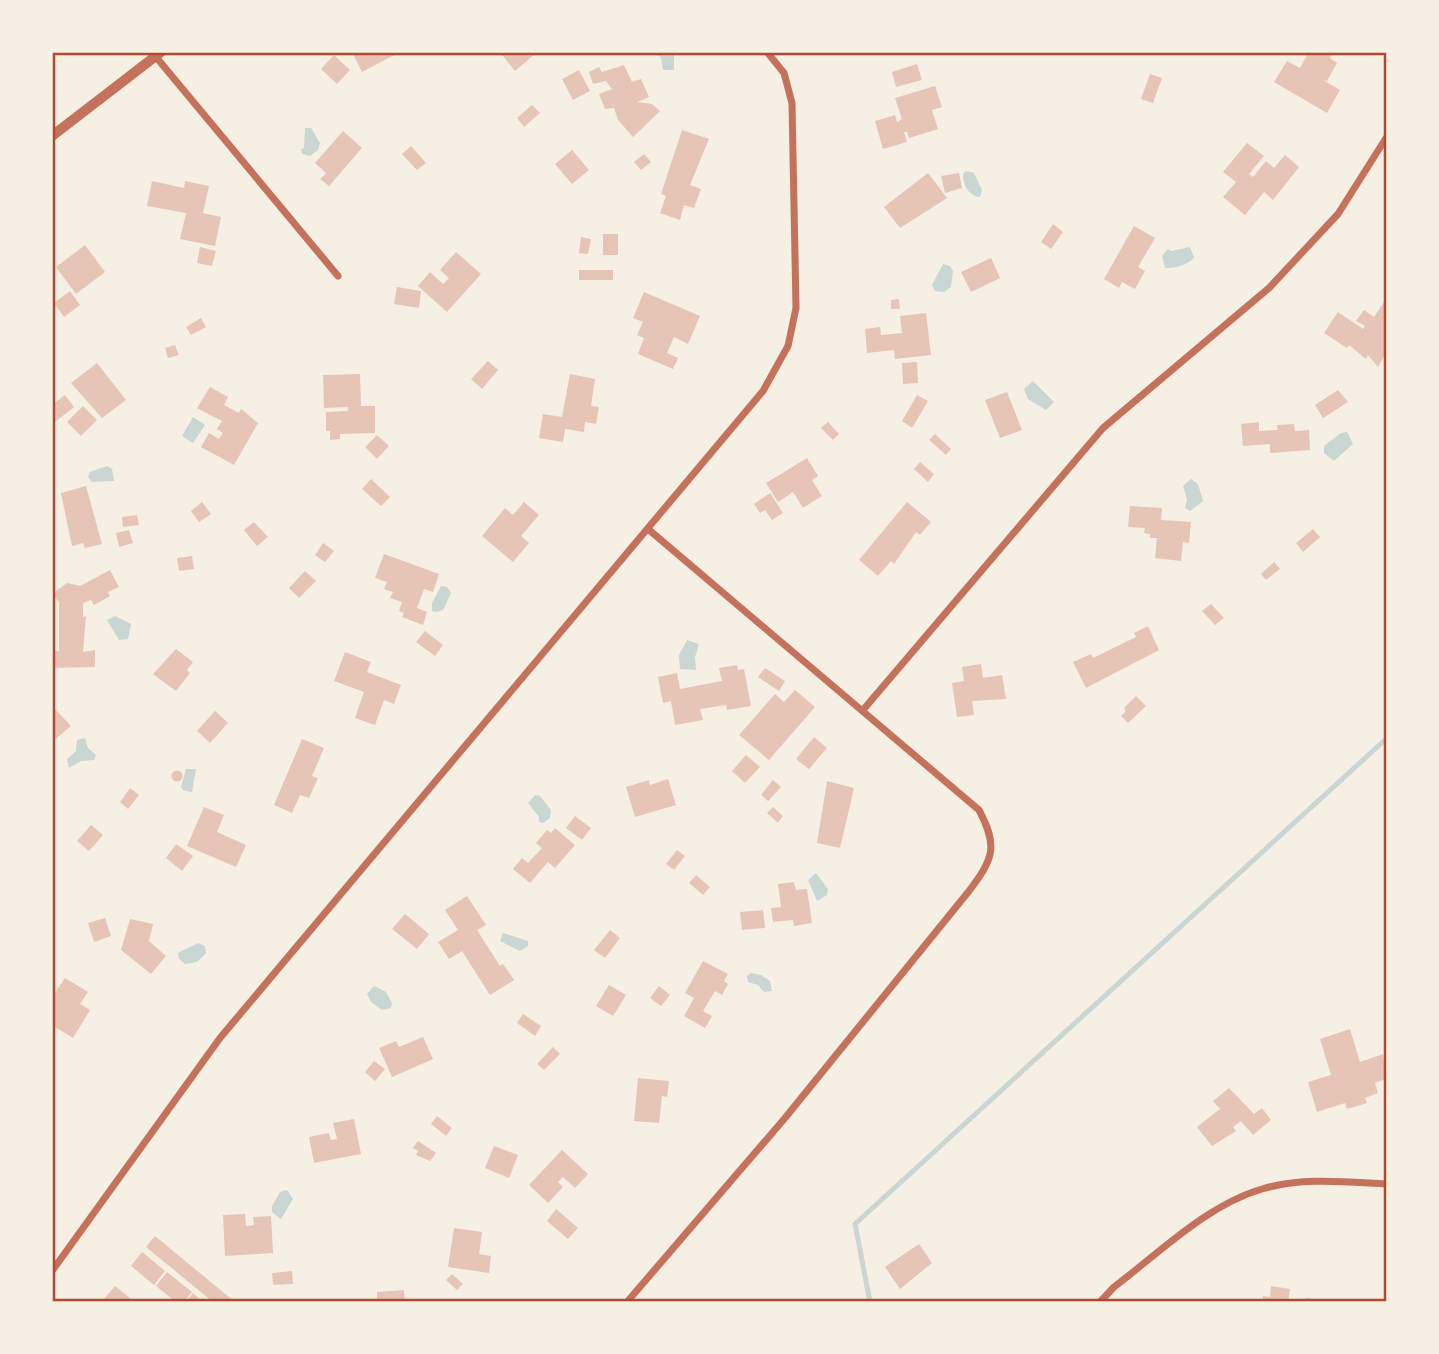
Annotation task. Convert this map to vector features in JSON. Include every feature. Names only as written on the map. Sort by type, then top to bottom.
[{"type":"street","points":[[52,1271],[220,1038],[763,391],[788,346],[796,309],[792,103],[784,73],[767,52]]},
{"type":"street","points":[[52,136],[159,55],[338,276]]},
{"type":"street","points":[[863,710],[1102,428],[1269,288],[1338,214],[1387,138]]},
{"type":"street","points":[[627,1301],[793,1107],[969,891],[984,871],[992,854],[992,834],[979,810],[649,529]]},
{"type":"street","points":[[1100,1301],[1114,1287],[1211,1214],[1261,1189],[1301,1182],[1387,1184]]},
{"type":"shaded area","points":[[657,53],[674,53],[674,70],[663,70],[661,58]]},
{"type":"shaded area","points":[[305,128],[311,128],[320,143],[318,150],[310,156],[302,154],[301,149],[304,148]]},
{"type":"shaded area","points":[[966,171],[974,173],[982,190],[980,197],[967,189],[963,174]]},
{"type":"shaded area","points":[[1190,247],[1194,258],[1180,266],[1165,268],[1162,256],[1168,249],[1171,251]]},
{"type":"shaded area","points":[[943,264],[950,266],[953,271],[951,287],[944,292],[935,291],[932,285]]},
{"type":"shaded area","points":[[1033,381],[1054,402],[1046,410],[1028,399],[1024,389]]},
{"type":"shaded area","points":[[193,417],[205,425],[193,443],[182,436]]},
{"type":"shaded area","points":[[1347,432],[1353,444],[1334,461],[1324,453],[1324,446],[1341,433]]},
{"type":"shaded area","points":[[107,466],[112,469],[114,481],[92,482],[88,477],[90,472]]},
{"type":"shaded area","points":[[1191,479],[1198,484],[1203,501],[1190,511],[1185,508],[1187,500],[1183,486]]},
{"type":"shaded area","points":[[441,586],[447,587],[451,593],[443,610],[432,611],[432,603]]},
{"type":"shaded area","points":[[115,616],[131,624],[128,639],[119,640],[107,620]]},
{"type":"shaded area","points":[[687,640],[699,644],[695,657],[696,670],[680,669],[679,655]]},
{"type":"shaded area","points":[[85,738],[88,748],[96,755],[94,760],[81,761],[69,768],[67,759],[76,751],[77,740]]},
{"type":"shaded area","points":[[186,769],[196,769],[192,792],[181,787]]},
{"type":"shaded area","points":[[535,795],[540,796],[551,810],[550,818],[543,823],[539,822],[539,817],[528,803]]},
{"type":"shaded area","points":[[816,873],[828,889],[827,895],[817,901],[808,880]]},
{"type":"shaded area","points":[[503,933],[528,941],[528,946],[520,951],[500,941]]},
{"type":"shaded area","points":[[198,943],[205,946],[206,953],[197,962],[185,964],[179,959],[178,953]]},
{"type":"shaded area","points":[[751,973],[770,981],[772,991],[764,992],[758,985],[748,982],[747,976]]},
{"type":"shaded area","points":[[374,986],[386,992],[392,1003],[391,1008],[382,1010],[371,1002],[367,994]]},
{"type":"shaded area","points":[[287,1190],[293,1199],[281,1219],[272,1212],[272,1206],[280,1192]]},
{"type":"building","points":[[352,52],[400,52],[362,72]]},
{"type":"building","points":[[500,52],[534,52],[535,54],[515,71]]},
{"type":"building","points":[[1309,52],[1333,52],[1330,58],[1337,63],[1327,81],[1323,80],[1340,90],[1327,113],[1274,82],[1287,61],[1300,68]]},
{"type":"building","points":[[334,55],[350,70],[337,84],[321,69]]},
{"type":"building","points":[[917,64],[922,80],[896,87],[892,72]]},
{"type":"building","points":[[624,65],[632,82],[641,79],[649,97],[637,102],[652,104],[660,111],[633,137],[618,120],[614,108],[605,109],[599,94],[612,89],[606,81],[593,84],[589,72],[599,67],[602,72]]},
{"type":"building","points":[[579,70],[590,91],[573,100],[562,79]]},
{"type":"building","points":[[1150,74],[1162,78],[1153,103],[1141,99]]},
{"type":"building","points":[[935,86],[942,107],[932,110],[938,129],[909,138],[907,132],[904,132],[907,142],[883,149],[875,121],[895,115],[897,122],[902,119],[895,98]]},
{"type":"building","points":[[532,105],[540,113],[524,127],[517,118]]},
{"type":"building","points":[[682,130],[709,139],[690,185],[701,189],[694,208],[684,205],[680,220],[660,213],[666,196],[661,194]]},
{"type":"building","points":[[343,131],[362,148],[329,186],[320,179],[326,173],[315,163]]},
{"type":"building","points":[[1247,143],[1264,156],[1249,174],[1253,177],[1266,161],[1274,168],[1285,155],[1299,167],[1273,200],[1264,192],[1245,215],[1223,197],[1236,182],[1223,172]]},
{"type":"building","points":[[411,146],[426,163],[417,170],[402,154]]},
{"type":"building","points":[[572,150],[589,170],[572,184],[555,164]]},
{"type":"building","points":[[644,154],[651,162],[641,170],[634,162]]},
{"type":"building","points":[[928,173],[947,198],[900,228],[884,207]]},
{"type":"building","points":[[959,173],[962,188],[945,193],[941,176]]},
{"type":"building","points":[[152,181],[184,188],[185,181],[209,186],[203,213],[221,217],[215,246],[180,239],[186,213],[147,206]]},
{"type":"building","points":[[1053,224],[1063,232],[1051,249],[1041,242]]},
{"type":"building","points":[[1134,226],[1155,238],[1138,267],[1145,271],[1135,289],[1122,282],[1119,288],[1104,279]]},
{"type":"building","points":[[603,234],[618,234],[618,255],[603,255]]},
{"type":"building","points":[[581,237],[591,239],[588,254],[579,253]]},
{"type":"building","points":[[85,245],[105,272],[76,294],[56,267]]},
{"type":"building","points":[[200,247],[216,251],[212,266],[197,263]]},
{"type":"building","points":[[456,252],[481,274],[447,312],[418,286],[430,272],[443,284],[449,278],[440,270]]},
{"type":"building","points":[[991,258],[1000,278],[971,292],[961,272]]},
{"type":"building","points":[[579,270],[613,270],[613,280],[579,280]]},
{"type":"building","points":[[397,287],[421,291],[419,308],[394,304]]},
{"type":"building","points":[[70,291],[80,305],[64,317],[54,303]]},
{"type":"building","points":[[644,292],[700,316],[688,344],[674,337],[667,353],[678,358],[673,369],[638,354],[644,338],[637,335],[643,322],[633,318]]},
{"type":"building","points":[[899,299],[900,309],[891,309],[891,300]]},
{"type":"building","points":[[1386,299],[1386,353],[1378,367],[1368,355],[1366,359],[1349,345],[1347,348],[1324,333],[1338,312],[1363,329],[1365,326],[1356,321],[1364,310],[1374,317]]},
{"type":"building","points":[[926,313],[931,355],[895,359],[894,350],[867,353],[865,329],[880,327],[881,335],[902,333],[900,316]]},
{"type":"building","points":[[201,318],[206,327],[191,335],[186,327]]},
{"type":"building","points":[[175,345],[179,355],[168,358],[165,348]]},
{"type":"building","points":[[488,361],[498,370],[482,389],[471,379]]},
{"type":"building","points":[[917,362],[918,383],[903,384],[902,363]]},
{"type":"building","points":[[97,363],[126,400],[102,418],[71,383]]},
{"type":"building","points":[[360,374],[361,406],[375,406],[375,433],[340,434],[340,439],[330,440],[330,431],[326,431],[326,412],[348,411],[348,407],[324,408],[323,375]]},
{"type":"building","points":[[570,374],[595,379],[591,406],[599,407],[596,424],[585,422],[584,432],[565,429],[563,442],[539,438],[543,414],[562,417]]},
{"type":"building","points":[[210,387],[228,397],[224,405],[239,413],[241,409],[258,423],[234,465],[201,447],[209,433],[219,439],[223,433],[217,429],[222,421],[197,408]]},
{"type":"building","points":[[1338,390],[1348,402],[1323,418],[1315,405]]},
{"type":"building","points":[[1007,392],[1022,430],[1000,438],[985,400]]},
{"type":"building","points":[[65,395],[74,407],[55,422],[52,405]]},
{"type":"building","points":[[917,395],[928,401],[912,428],[902,421]]},
{"type":"building","points":[[83,406],[97,420],[81,436],[67,422]]},
{"type":"building","points":[[828,422],[839,434],[833,440],[821,428]]},
{"type":"building","points":[[1259,422],[1259,431],[1278,430],[1277,425],[1294,424],[1295,431],[1309,430],[1310,450],[1270,453],[1270,444],[1243,446],[1241,424]]},
{"type":"building","points":[[935,434],[951,449],[946,455],[929,440]]},
{"type":"building","points":[[377,435],[389,446],[377,459],[365,447]]},
{"type":"building","points":[[807,458],[818,476],[812,480],[822,496],[803,508],[793,492],[778,502],[766,483]]},
{"type":"building","points":[[920,462],[934,474],[928,482],[914,469]]},
{"type":"building","points":[[371,479],[390,497],[381,506],[362,489]]},
{"type":"building","points":[[86,486],[102,544],[85,548],[83,543],[72,546],[61,493]]},
{"type":"building","points":[[770,493],[783,513],[772,520],[765,510],[760,513],[754,504]]},
{"type":"building","points":[[202,502],[211,514],[199,522],[191,511]]},
{"type":"building","points":[[524,502],[539,515],[521,536],[529,543],[513,562],[482,536],[505,508],[513,515]]},
{"type":"building","points":[[907,502],[931,522],[920,535],[916,532],[894,564],[891,561],[878,576],[859,560]]},
{"type":"building","points":[[1130,506],[1162,508],[1161,520],[1191,522],[1189,543],[1183,542],[1181,561],[1155,558],[1157,538],[1150,538],[1150,534],[1144,533],[1145,528],[1128,527]]},
{"type":"building","points":[[137,515],[139,525],[123,527],[122,517]]},
{"type":"building","points":[[254,522],[268,537],[257,546],[244,530]]},
{"type":"building","points":[[1313,529],[1320,537],[1303,552],[1296,543]]},
{"type":"building","points":[[129,530],[133,543],[119,547],[116,533]]},
{"type":"building","points":[[323,543],[334,551],[325,562],[315,555]]},
{"type":"building","points":[[384,554],[439,574],[433,592],[424,589],[417,608],[427,612],[423,625],[402,617],[404,613],[399,611],[402,602],[390,598],[393,592],[384,589],[387,582],[375,578]]},
{"type":"building","points":[[192,556],[194,569],[179,571],[177,558]]},
{"type":"building","points":[[1274,562],[1280,569],[1266,580],[1261,574]]},
{"type":"building","points":[[110,570],[119,587],[108,592],[110,596],[94,605],[91,600],[83,603],[83,617],[86,616],[83,652],[95,650],[95,667],[53,668],[54,651],[59,651],[59,602],[52,594],[67,583],[80,586]]},
{"type":"building","points":[[305,571],[316,581],[299,598],[289,588]]},
{"type":"building","points":[[1211,604],[1224,618],[1215,625],[1202,611]]},
{"type":"building","points":[[1148,626],[1159,650],[1086,688],[1073,662],[1091,654],[1093,658],[1136,637],[1134,633]]},
{"type":"building","points":[[425,631],[443,645],[435,656],[416,642]]},
{"type":"building","points":[[176,649],[193,662],[187,670],[190,673],[176,691],[153,674]]},
{"type":"building","points":[[345,652],[371,662],[367,672],[401,685],[394,704],[384,700],[375,725],[355,718],[364,692],[334,681]]},
{"type":"building","points":[[981,664],[983,678],[1002,675],[1006,699],[972,701],[974,715],[957,717],[952,683],[964,681],[962,667]]},
{"type":"building","points":[[737,665],[738,670],[744,669],[751,706],[727,710],[726,705],[700,709],[703,720],[675,725],[671,701],[663,703],[658,677],[677,673],[680,689],[722,681],[719,668]]},
{"type":"building","points":[[765,668],[785,681],[779,691],[758,677]]},
{"type":"building","points":[[795,690],[815,707],[769,760],[739,735],[775,694],[784,702]]},
{"type":"building","points":[[1136,696],[1146,706],[1128,723],[1121,716],[1126,711],[1124,708]]},
{"type":"building","points":[[52,706],[71,726],[52,742]]},
{"type":"building","points":[[215,711],[228,723],[210,743],[197,731]]},
{"type":"building","points":[[814,737],[827,748],[809,769],[796,759]]},
{"type":"building","points":[[302,739],[324,748],[312,776],[318,778],[309,798],[300,795],[292,813],[274,805]]},
{"type":"building","points":[[746,755],[760,767],[745,783],[732,771]]},
{"type":"building","points":[[177,771],[181,772],[181,780],[177,781],[173,780],[172,776],[173,772]]},
{"type":"building","points":[[668,779],[676,805],[635,817],[626,787],[649,780],[650,785]]},
{"type":"building","points":[[773,780],[781,787],[768,801],[761,795]]},
{"type":"building","points":[[827,781],[854,788],[840,848],[817,843]]},
{"type":"building","points":[[130,788],[139,795],[128,809],[120,802]]},
{"type":"building","points":[[204,807],[224,815],[217,832],[246,845],[236,867],[187,846]]},
{"type":"building","points":[[773,807],[783,816],[778,823],[767,813]]},
{"type":"building","points":[[575,816],[591,828],[582,840],[566,828]]},
{"type":"building","points":[[91,825],[103,835],[89,851],[77,841]]},
{"type":"building","points":[[555,828],[575,845],[555,868],[548,862],[530,883],[513,869],[522,858],[528,863],[542,848],[536,843],[547,830],[551,833]]},
{"type":"building","points":[[176,844],[193,856],[182,871],[166,858]]},
{"type":"building","points":[[677,850],[685,856],[674,870],[666,864]]},
{"type":"building","points":[[696,875],[710,887],[703,895],[689,883]]},
{"type":"building","points":[[794,882],[796,890],[807,889],[812,923],[794,926],[793,920],[773,922],[771,908],[781,907],[778,884]]},
{"type":"building","points":[[467,896],[486,925],[477,930],[500,966],[503,964],[514,980],[490,995],[462,951],[449,959],[438,942],[458,930],[445,910]]},
{"type":"building","points":[[763,910],[765,928],[742,930],[740,912]]},
{"type":"building","points":[[405,914],[429,934],[417,949],[392,929]]},
{"type":"building","points":[[105,918],[111,936],[94,942],[88,923]]},
{"type":"building","points":[[130,919],[153,924],[149,941],[166,956],[151,974],[121,950]]},
{"type":"building","points":[[610,930],[620,938],[605,958],[594,950]]},
{"type":"building","points":[[703,961],[728,974],[724,981],[728,984],[722,995],[715,991],[703,1011],[712,1016],[705,1028],[684,1016],[694,998],[685,993]]},
{"type":"building","points":[[65,978],[88,992],[80,1004],[90,1010],[73,1038],[52,1025],[52,997]]},
{"type":"building","points":[[609,985],[626,995],[613,1016],[596,1006]]},
{"type":"building","points":[[659,986],[670,995],[661,1006],[650,998]]},
{"type":"building","points":[[523,1014],[541,1026],[535,1036],[517,1023]]},
{"type":"building","points":[[1350,1029],[1360,1062],[1383,1054],[1386,1079],[1375,1083],[1378,1093],[1365,1098],[1367,1103],[1347,1109],[1345,1103],[1317,1112],[1308,1082],[1331,1075],[1320,1039]]},
{"type":"building","points":[[423,1037],[433,1059],[392,1077],[379,1048],[396,1041],[399,1047]]},
{"type":"building","points":[[553,1047],[560,1054],[544,1070],[537,1064]]},
{"type":"building","points":[[374,1061],[385,1069],[375,1081],[365,1072]]},
{"type":"building","points":[[638,1078],[669,1081],[667,1097],[662,1096],[659,1123],[634,1121]]},
{"type":"building","points":[[1229,1088],[1254,1114],[1262,1108],[1271,1120],[1253,1135],[1241,1121],[1233,1127],[1236,1131],[1212,1146],[1197,1127],[1220,1109],[1213,1101]]},
{"type":"building","points":[[437,1116],[452,1128],[446,1136],[431,1124]]},
{"type":"building","points":[[354,1119],[361,1154],[314,1163],[309,1137],[329,1133],[331,1140],[337,1139],[333,1123]]},
{"type":"building","points":[[418,1141],[436,1153],[430,1161],[416,1155],[418,1151],[413,1148]]},
{"type":"building","points":[[494,1146],[518,1155],[509,1178],[485,1168]]},
{"type":"building","points":[[562,1150],[588,1174],[575,1188],[563,1177],[558,1182],[563,1187],[548,1203],[529,1185]]},
{"type":"building","points":[[556,1209],[578,1228],[568,1239],[547,1221]]},
{"type":"building","points":[[245,1214],[246,1226],[254,1225],[253,1217],[271,1216],[273,1253],[225,1256],[223,1215]]},
{"type":"building","points":[[454,1228],[482,1232],[479,1254],[491,1256],[489,1273],[448,1267]]},
{"type":"building","points":[[155,1236],[235,1302],[213,1302],[146,1247]]},
{"type":"building","points":[[919,1244],[932,1263],[900,1289],[885,1267]]},
{"type":"building","points":[[142,1252],[165,1271],[154,1285],[131,1266]]},
{"type":"building","points":[[292,1271],[293,1284],[273,1285],[272,1273]]},
{"type":"building","points":[[167,1272],[192,1292],[184,1302],[176,1302],[156,1286]]},
{"type":"building","points":[[452,1274],[463,1284],[457,1290],[446,1280]]},
{"type":"building","points":[[115,1286],[135,1302],[104,1299]]},
{"type":"building","points":[[1271,1286],[1290,1289],[1288,1302],[1262,1302],[1263,1296],[1270,1297]]},
{"type":"building","points":[[404,1290],[405,1302],[377,1302],[377,1292]]},
{"type":"building","points":[[193,1293],[203,1302],[186,1302]]},
{"type":"building","points":[[1306,1298],[1323,1300],[1305,1302]]},
{"type":"waterway","points":[[870,1302],[855,1224],[1386,739]]}]
